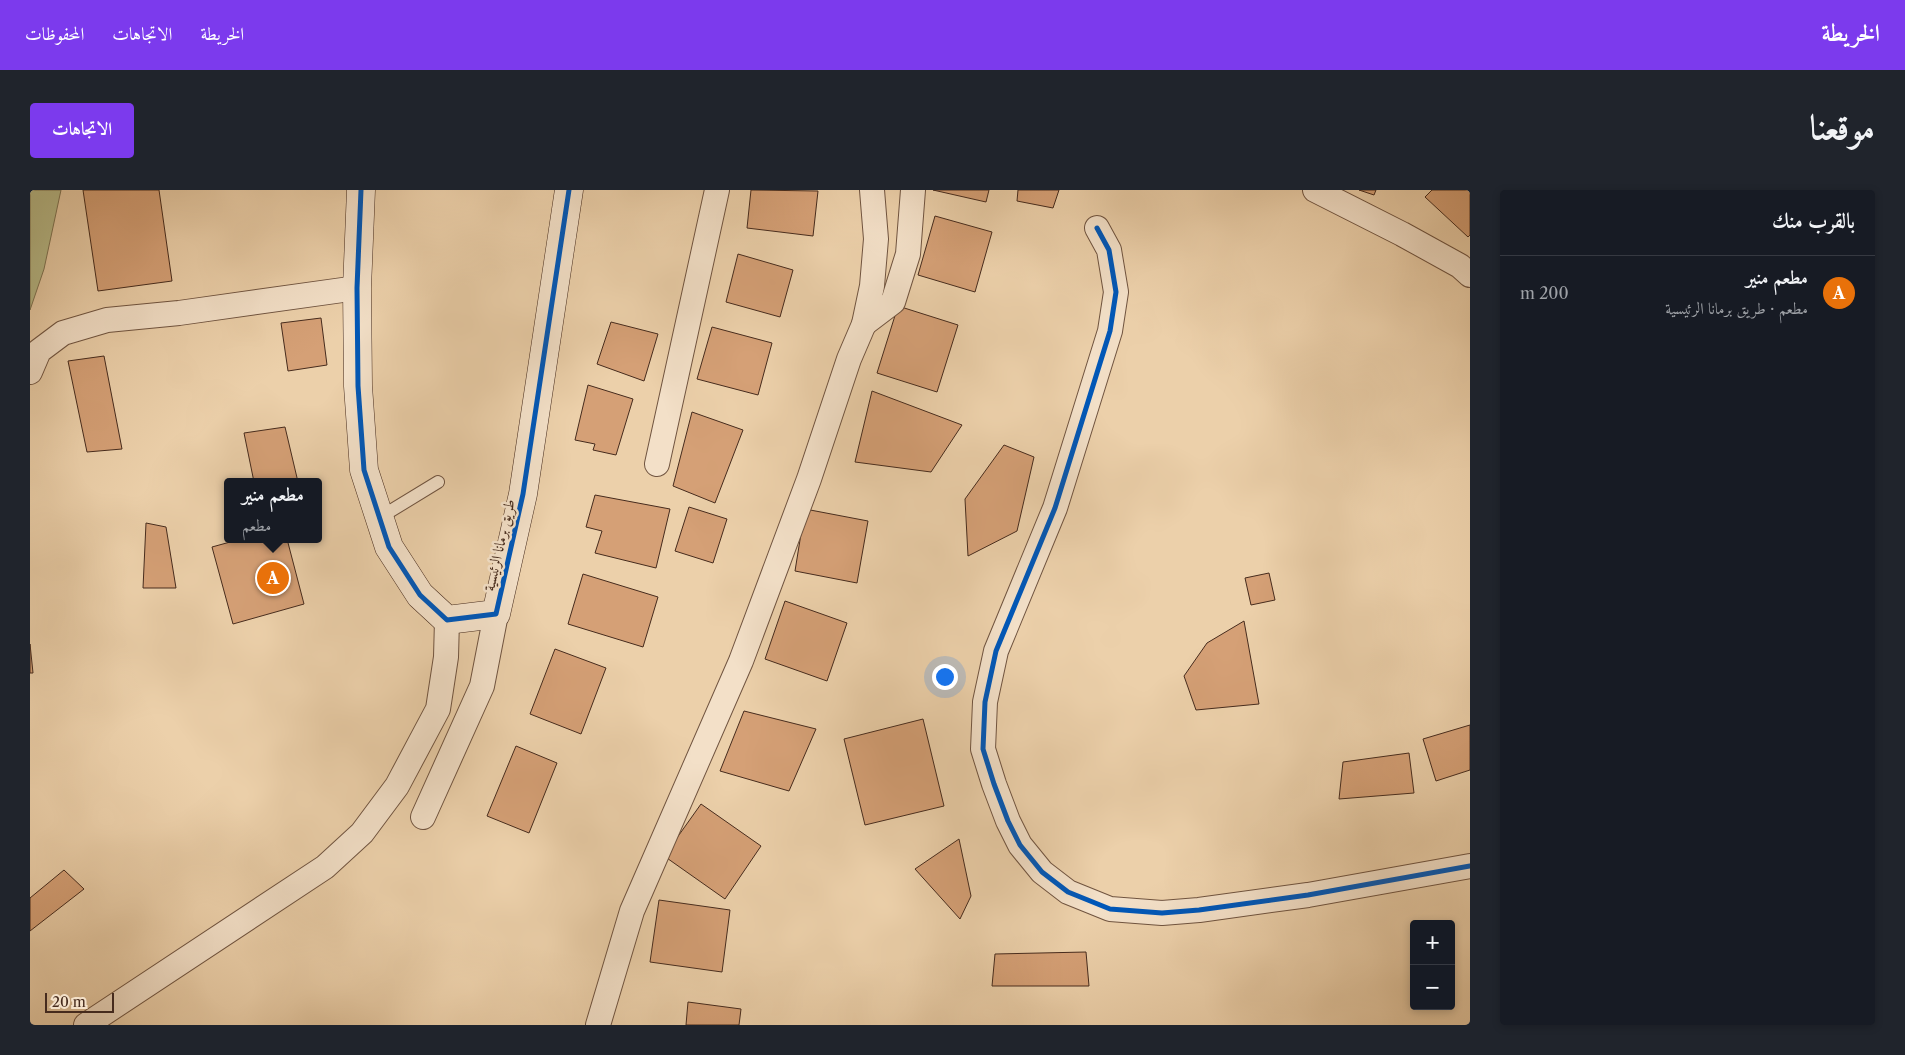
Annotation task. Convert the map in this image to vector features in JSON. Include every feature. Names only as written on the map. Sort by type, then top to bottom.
[{"type":"street","points":[[86,1025],[325,867],[362,833],[397,786],[438,709],[446,658],[447,620],[420,595],[389,547],[364,470],[358,386],[357,288],[361,190]]},
{"type":"street","name":"طريق برمانا الرئيسية","points":[[447,620],[496,614],[523,494],[569,190]]},
{"type":"street","points":[[657,464],[718,190]]},
{"type":"street","points":[[598,1025],[632,911],[741,660],[809,478],[849,359],[864,324],[872,286],[876,240],[872,190]]},
{"type":"street","points":[[864,324],[893,302],[908,254],[913,190]]},
{"type":"street","points":[[1315,190],[1460,266],[1470,276]]},
{"type":"street","points":[[1098,228],[1109,250],[1116,292],[1110,331],[1056,508],[996,651],[984,702],[983,748],[996,791],[1008,822],[1020,845],[1042,872],[1068,892],[1110,909],[1162,913],[1199,910],[1308,895],[1470,866]]},
{"type":"street","points":[[30,372],[39,351],[63,333],[106,320],[179,313],[357,288]]},
{"type":"street","points":[[424,817],[482,686],[496,614]]},
{"type":"lane","points":[[380,518],[438,482]]},
{"type":"green space","points":[[30,190],[61,190],[44,269],[30,310]]},
{"type":"building","points":[[83,190],[159,190],[172,281],[98,291]]},
{"type":"building","points":[[751,190],[818,191],[813,236],[747,228]]},
{"type":"building","points":[[933,190],[989,190],[986,202]]},
{"type":"building","points":[[1018,190],[1059,190],[1053,208],[1017,201]]},
{"type":"building","points":[[1359,190],[1376,190],[1374,195]]},
{"type":"building","points":[[1432,190],[1470,190],[1470,235],[1468,237],[1425,197]]},
{"type":"building","points":[[935,216],[992,232],[975,292],[918,275]]},
{"type":"building","points":[[738,254],[793,270],[780,317],[726,302]]},
{"type":"building","points":[[898,306],[958,325],[937,392],[877,373]]},
{"type":"building","points":[[321,318],[327,365],[288,371],[281,323]]},
{"type":"building","points":[[611,322],[658,334],[644,381],[597,364]]},
{"type":"building","points":[[712,327],[772,343],[758,395],[697,379]]},
{"type":"building","points":[[104,356],[122,449],[87,452],[68,361]]},
{"type":"building","points":[[588,385],[633,399],[616,455],[593,450],[595,444],[575,440]]},
{"type":"building","points":[[872,391],[962,425],[931,472],[855,462]]},
{"type":"building","points":[[692,412],[743,430],[715,503],[673,486]]},
{"type":"building","points":[[285,427],[297,478],[253,478],[244,433]]},
{"type":"building","points":[[1004,445],[1034,457],[1017,531],[968,556],[965,499]]},
{"type":"building","points":[[595,495],[670,509],[656,568],[595,553],[602,531],[586,527]]},
{"type":"building","points":[[689,507],[727,519],[713,563],[675,551]]},
{"type":"building","points":[[805,509],[868,521],[857,583],[795,571]]},
{"type":"building","points":[[146,523],[166,527],[176,588],[143,588]]},
{"type":"building","points":[[226,543],[288,543],[304,604],[233,624],[212,547]]},
{"type":"building","points":[[1269,573],[1275,600],[1251,605],[1245,578]]},
{"type":"building","points":[[583,574],[658,597],[643,647],[568,624]]},
{"type":"building","points":[[785,601],[847,623],[827,681],[765,659]]},
{"type":"building","points":[[1244,621],[1259,704],[1196,710],[1184,676],[1207,643]]},
{"type":"building","points":[[30,644],[33,673],[30,673]]},
{"type":"building","points":[[555,649],[606,668],[581,734],[530,714]]},
{"type":"building","points":[[744,711],[816,729],[789,791],[720,771]]},
{"type":"building","points":[[923,719],[944,806],[865,825],[844,739]]},
{"type":"building","points":[[1470,725],[1470,770],[1436,781],[1423,739]]},
{"type":"building","points":[[516,746],[557,763],[529,833],[487,816]]},
{"type":"building","points":[[1409,753],[1414,793],[1339,799],[1343,762]]},
{"type":"building","points":[[701,804],[761,846],[725,899],[664,856]]},
{"type":"building","points":[[959,839],[971,896],[960,919],[915,869]]},
{"type":"building","points":[[64,870],[84,889],[30,931],[30,898]]},
{"type":"building","points":[[659,900],[730,910],[722,972],[650,962]]},
{"type":"building","points":[[1086,952],[1089,986],[992,986],[995,954]]},
{"type":"building","points":[[688,1002],[741,1009],[739,1025],[686,1025]]},
{"type":"cycle path","points":[[361,190],[357,288],[358,386],[364,470],[389,547],[420,595],[447,620],[496,614],[523,494],[569,190]]},
{"type":"cycle path","points":[[1097,228],[1109,250],[1116,292],[1110,331],[1055,508],[996,651],[985,702],[983,749],[1008,821],[1020,845],[1042,872],[1068,892],[1110,909],[1162,913],[1199,910],[1308,895],[1470,866]]},
{"type":"place","name":"مطعم منير","points":[[273,578]]}]
